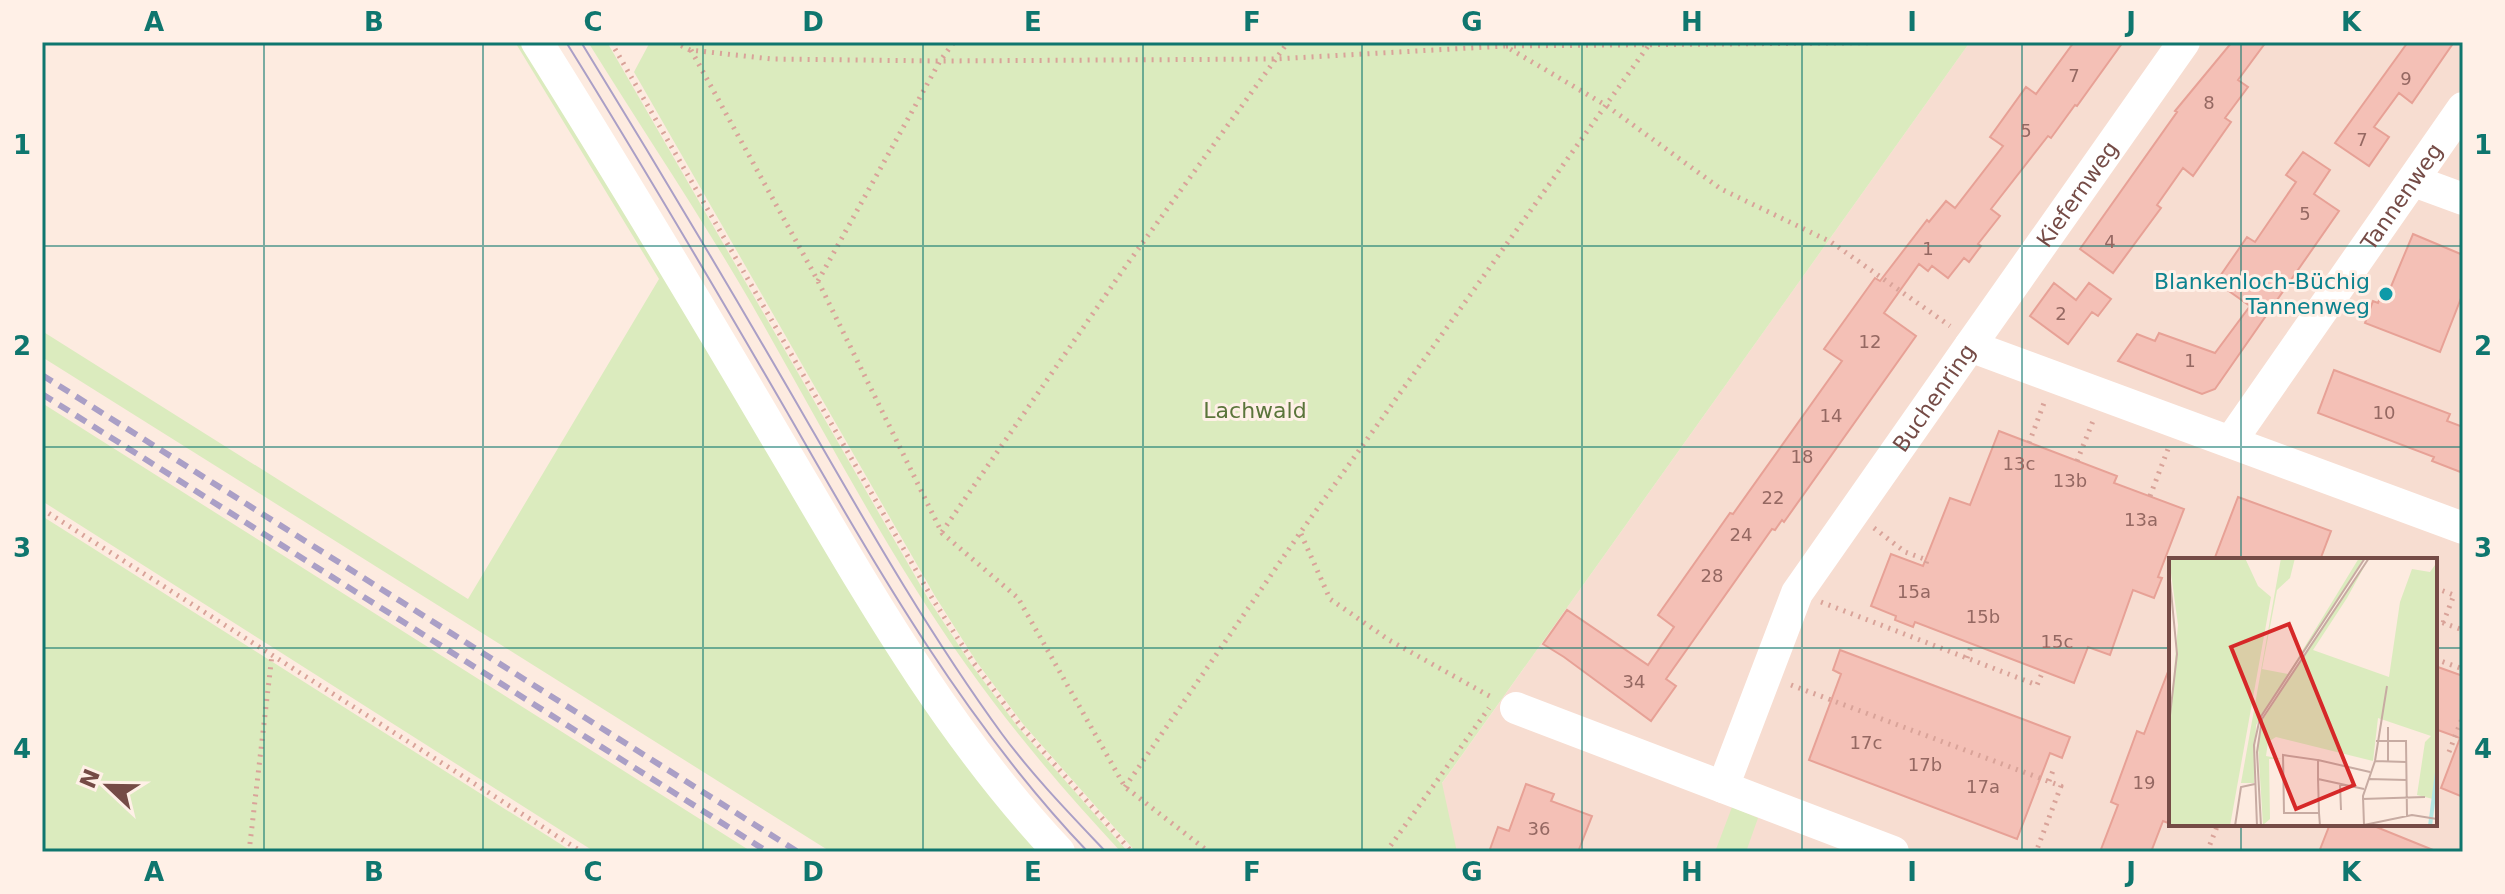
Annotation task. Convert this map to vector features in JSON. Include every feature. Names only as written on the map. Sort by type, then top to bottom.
[{"type":"street","points":[[537,42],[647,217],[893,637],[975,753],[1059,852]]},
{"type":"street","name":"Kiefernweg","points":[[1970,346],[2184,42]]},
{"type":"street","name":"Tannenweg","points":[[2231,441],[2463,108]]},
{"type":"street","points":[[2414,181],[2463,199]]},
{"type":"street","name":"Buchenring","points":[[1723,787],[1797,593],[1970,346],[2463,528]]},
{"type":"street","points":[[1505,704],[1893,852]]},
{"type":"path","points":[[611,42],[932,598],[973,662],[1020,725],[1132,852]]},
{"type":"path","points":[[674,42],[690,50],[772,59],[940,61],[1275,59],[1505,46],[1939,42]]},
{"type":"path","points":[[818,281],[940,61],[954,42]]},
{"type":"path","points":[[942,533],[1123,270],[1288,42]]},
{"type":"path","points":[[1125,787],[1300,533],[1650,44]]},
{"type":"path","points":[[1505,46],[1607,106],[1721,189],[1831,242],[1956,330],[1970,346]]},
{"type":"path","points":[[690,50],[818,281],[942,533],[1018,598],[1125,787],[1209,852]]},
{"type":"path","points":[[2029,443],[2053,377]]},
{"type":"path","points":[[2077,461],[2103,395]]},
{"type":"path","points":[[2150,496],[2178,423]]},
{"type":"path","points":[[42,509],[582,852]]},
{"type":"path","points":[[1854,512],[1905,552],[1927,560],[1925,567]]},
{"type":"path","points":[[1300,533],[1330,599],[1389,640],[1505,704],[1386,852]]},
{"type":"path","points":[[2443,623],[2457,588]]},
{"type":"path","points":[[2437,589],[2454,595]]},
{"type":"path","points":[[1797,593],[2037,685],[2043,671]]},
{"type":"path","points":[[2437,621],[2463,630]]},
{"type":"path","points":[[1967,658],[1972,644]]},
{"type":"path","points":[[249,852],[272,655]]},
{"type":"path","points":[[2437,660],[2462,667]]},
{"type":"path","points":[[1766,676],[2061,786],[2036,852]]},
{"type":"path","points":[[2449,752],[2463,716]]},
{"type":"path","points":[[2049,781],[2054,768]]},
{"type":"path","points":[[2207,852],[2217,826]]},
{"type":"shaded area","points":[[1970,42],[2463,42],[2463,852],[1393,852]]},
{"type":"green space","points":[[515,42],[528,42],[1041,852],[831,852],[42,357],[42,331],[468,599],[659,279]]},
{"type":"green space","points":[[588,42],[607,42],[929,600],[971,664],[1018,727],[1128,852],[1121,852],[1041,762],[937,623],[732,270]]},
{"type":"green space","name":"Lachwald","points":[[650,42],[1970,42],[1442,783],[1457,852],[1136,852],[1023,724],[976,661],[935,596],[634,72]]},
{"type":"green space","points":[[42,403],[752,852],[595,852],[42,501]]},
{"type":"green space","points":[[42,516],[573,852],[42,852]]},
{"type":"green space","points":[[1732,807],[1758,818],[1746,852],[1715,852]]},
{"type":"building","points":[[2074,42],[2123,42],[2077,106],[2051,138],[2048,136],[1991,209],[2000,216],[1978,244],[1981,246],[1969,262],[1964,258],[1948,278],[1932,266],[1928,271],[1919,264],[1884,313],[1916,336],[1784,522],[1782,520],[1775,530],[1772,529],[1666,679],[1676,686],[1651,721],[1543,644],[1567,610],[1648,665],[1674,627],[1658,615],[1842,361],[1824,349],[1875,278],[1880,281],[1927,220],[1929,222],[1946,201],[1955,208],[2003,146],[1990,137],[2026,87],[2036,94]]},
{"type":"building","points":[[2232,42],[2266,42],[2238,80],[2248,87],[2225,118],[2231,122],[2193,176],[2183,168],[2157,205],[2161,208],[2113,273],[2080,249],[2175,111]]},
{"type":"building","points":[[2408,42],[2454,42],[2412,103],[2399,93],[2374,127],[2389,137],[2369,166],[2335,143]]},
{"type":"building","points":[[2303,152],[2330,170],[2314,194],[2339,211],[2215,389],[2202,394],[2118,361],[2137,334],[2155,341],[2159,333],[2215,353],[2250,306],[2216,282],[2247,237],[2255,242],[2296,182],[2286,175]]},
{"type":"building","points":[[2413,234],[2463,255],[2463,293],[2440,352],[2365,323],[2373,301],[2378,303],[2384,287],[2390,289]]},
{"type":"building","points":[[2054,283],[2076,300],[2089,283],[2111,299],[2098,316],[2092,312],[2068,344],[2030,316]]},
{"type":"building","points":[[2334,370],[2450,414],[2447,421],[2463,427],[2463,473],[2432,461],[2434,457],[2318,413]]},
{"type":"building","points":[[1999,431],[2117,476],[2114,483],[2184,509],[2158,577],[2162,578],[2154,598],[2133,590],[2110,655],[2088,647],[2074,683],[1915,622],[1913,627],[1871,606],[1891,554],[1923,566],[1950,498],[1970,505]]},
{"type":"building","points":[[2238,497],[2331,531],[2321,558],[2215,558]]},
{"type":"building","points":[[1840,650],[2070,737],[2062,758],[2050,753],[2017,839],[1809,760],[1841,674],[1833,670]]},
{"type":"building","points":[[2437,667],[2463,676],[2463,797],[2441,788],[2460,738],[2437,730]]},
{"type":"building","points":[[2169,669],[2169,823],[2163,821],[2151,852],[2100,852],[2118,805],[2111,802],[2137,731],[2144,734]]},
{"type":"building","points":[[1526,784],[1554,794],[1551,801],[1592,816],[1578,852],[1489,852],[1498,827],[1509,831]]},
{"type":"building","points":[[2329,826],[2374,826],[2438,852],[2319,852]]},
{"type":"tram line","points":[[566,42],[924,641],[1001,750],[1088,852]]},
{"type":"tram line","points":[[581,42],[892,567],[946,652],[1014,750],[1106,852]]},
{"type":"railway","points":[[42,375],[798,852]]},
{"type":"railway","points":[[42,394],[768,852]]},
{"type":"place","name":"Blankenloch-Büchig Tannenweg","points":[[2386,294]]}]
